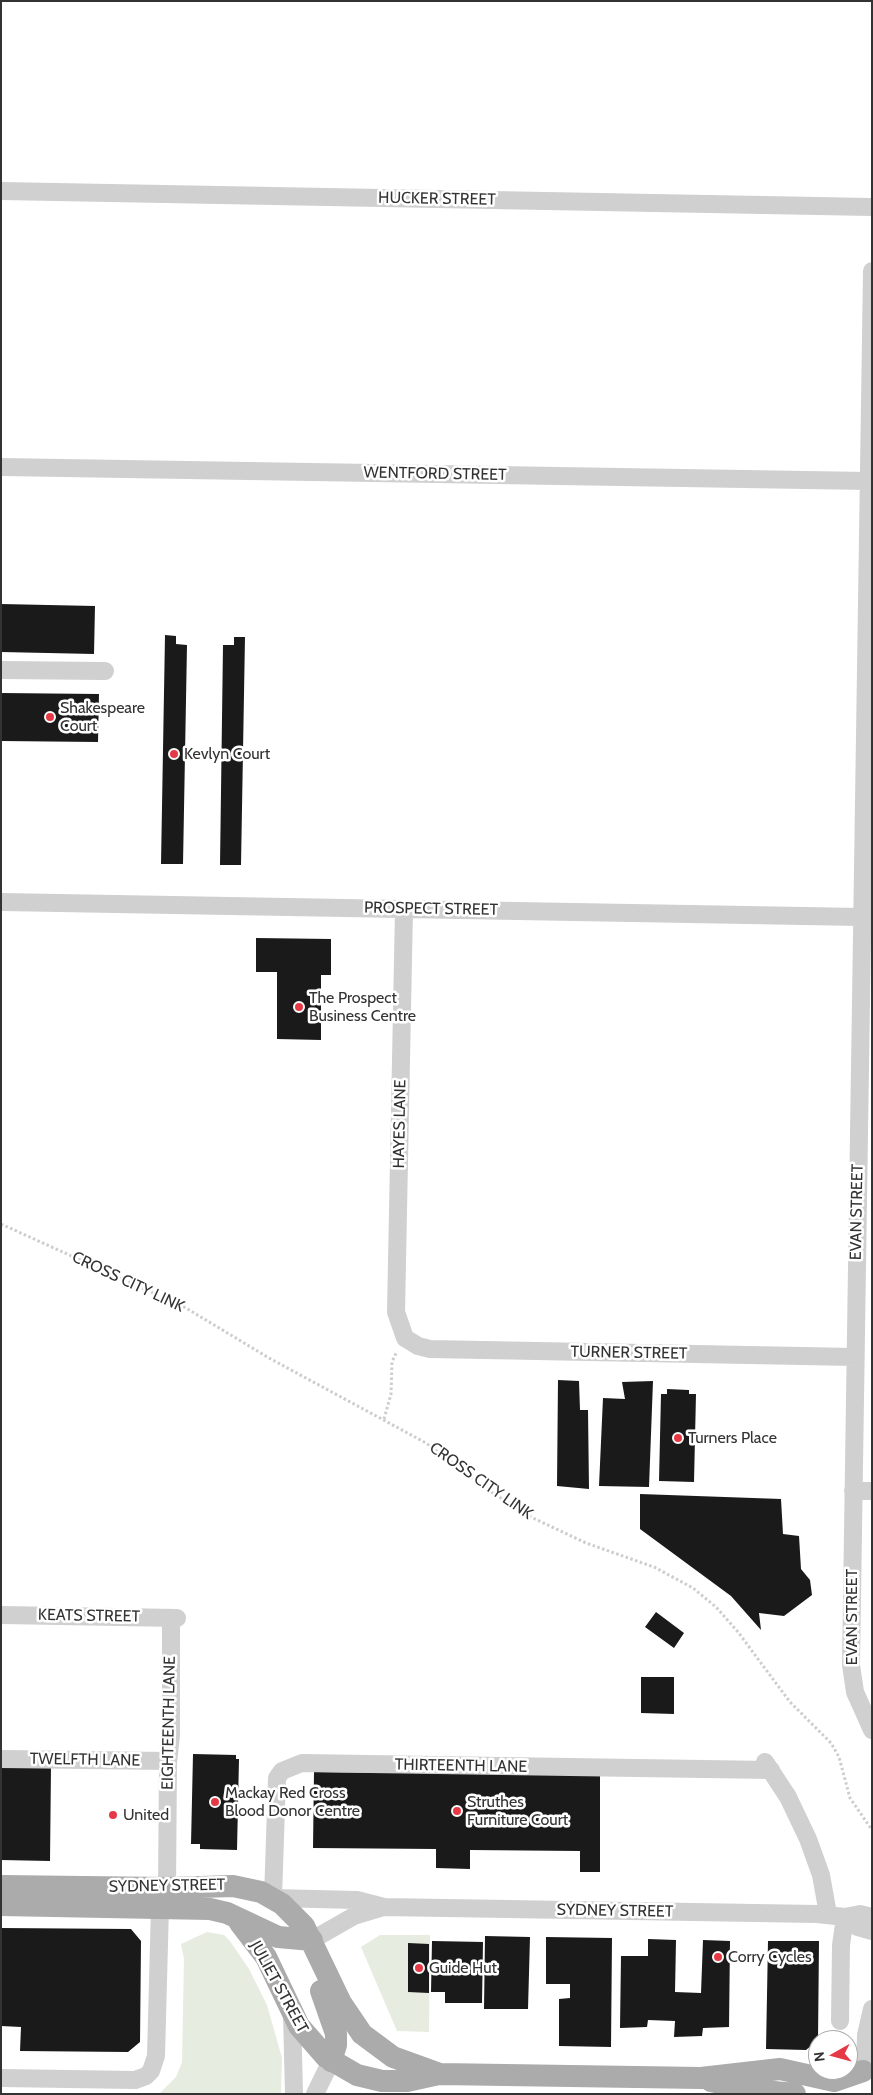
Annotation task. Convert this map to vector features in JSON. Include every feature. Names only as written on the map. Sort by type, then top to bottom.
[{"type":"main road","name":"SYDNEY STREET","points":[[1,1886],[164,1897],[232,1916],[278,1937],[316,1948]]},
{"type":"main road","name":"SYDNEY STREET","points":[[1,1905],[164,1897],[232,1886],[254,1890],[273,1898],[298,1918],[316,1948]]},
{"type":"main road","name":"JULIET STREET","points":[[232,1916],[249,1932],[263,1951],[292,2014],[309,2040],[331,2061],[357,2075],[382,2082],[407,2081],[440,2074],[701,2078],[780,2069],[834,2081],[867,2068]]},
{"type":"main road","name":"JULIET STREET","points":[[316,1948],[341,2004],[366,2038],[393,2057],[440,2074]]},
{"type":"main road","points":[[316,1948],[321,1992],[337,2038],[331,2061]]},
{"type":"main road","points":[[860,2094],[859,2084],[867,2068]]},
{"type":"main road","name":"JULIET STREET","points":[[701,2078],[738,2087],[795,2094]]},
{"type":"street","name":"HUCKER STREET","points":[[1,191],[872,207]]},
{"type":"street","name":"EVAN STREET","points":[[870,1720],[855,1692],[851,1665],[855,1357],[865,1150],[861,917],[868,808],[868,481],[872,271]]},
{"type":"street","name":"WENTFORD STREET","points":[[1,466],[868,481]]},
{"type":"street","points":[[1,670],[105,672]]},
{"type":"street","name":"PROSPECT STREET","points":[[1,902],[861,917]]},
{"type":"street","name":"HAYES LANE","points":[[404,909],[396,1312],[405,1338]]},
{"type":"street","name":"TURNER STREET","points":[[405,1338],[418,1346],[430,1349],[855,1357]]},
{"type":"street","points":[[853,1491],[872,1491]]},
{"type":"street","name":"KEATS STREET","points":[[1,1615],[174,1618]]},
{"type":"street","name":"EIGHTEENTH LANE","points":[[135,2086],[153,2068],[156,2059],[168,1761],[171,1735],[174,1618]]},
{"type":"street","name":"TWELFTH LANE","points":[[1,1759],[168,1761]]},
{"type":"street","name":"THIRTEENTH LANE","points":[[273,1898],[277,1778],[282,1771],[297,1764],[768,1766],[793,1807],[814,1852],[826,1894],[836,1916],[841,1945],[840,2021]]},
{"type":"street","points":[[273,1898],[330,1898],[362,1901],[384,1907]]},
{"type":"street","points":[[316,1948],[354,1916],[384,1907]]},
{"type":"street","name":"SYDNEY STREET","points":[[384,1907],[836,1916],[855,1914],[872,1917]]},
{"type":"street","name":"SYDNEY STREET","points":[[836,1916],[858,1927],[872,1931]]},
{"type":"street","points":[[867,2068],[866,2035],[872,2009]]},
{"type":"street","points":[[292,2014],[294,2094]]},
{"type":"street","points":[[315,2094],[331,2061]]},
{"type":"street","points":[[1,2078],[135,2086]]},
{"type":"path","name":"CROSS CITY LINK","points":[[1,1224],[186,1308],[269,1358],[426,1443],[490,1492],[533,1518],[586,1543],[654,1567],[676,1577],[716,1607],[738,1632],[790,1702],[831,1744],[839,1757],[850,1798],[872,1830]]},
{"type":"path","points":[[384,1419],[391,1394],[392,1362],[405,1338]]},
{"type":"shaded area","points":[[207,1932],[224,1935],[230,1941],[249,1969],[267,2005],[282,2058],[281,2094],[159,2094],[176,2077],[182,2062],[184,1959],[181,1944]]},
{"type":"shaded area","points":[[380,1935],[430,1935],[429,2032],[397,2031],[361,1947]]},
{"type":"building","name":"Shakespeare Court","points":[[1,604],[95,606],[94,654],[1,652]]},
{"type":"building","name":"Kevlyn Court","points":[[165,635],[176,636],[176,644],[187,645],[183,864],[161,864]]},
{"type":"building","name":"Kevlyn Court","points":[[234,637],[245,637],[241,865],[220,865],[223,645],[234,645]]},
{"type":"building","name":"Shakespeare Court","points":[[1,693],[99,694],[98,742],[1,741]]},
{"type":"building","name":"The Prospect Business Centre","points":[[256,938],[331,939],[331,975],[321,975],[321,1040],[277,1039],[277,972],[256,972]]},
{"type":"building","points":[[558,1380],[579,1381],[580,1410],[588,1410],[589,1489],[557,1486]]},
{"type":"building","points":[[653,1381],[649,1487],[599,1486],[603,1398],[625,1399],[622,1382]]},
{"type":"building","name":"Turners Place","points":[[667,1389],[689,1390],[689,1394],[696,1394],[694,1482],[659,1481],[661,1394],[667,1394]]},
{"type":"building","points":[[640,1494],[781,1499],[783,1534],[799,1536],[801,1569],[810,1580],[812,1595],[784,1616],[759,1613],[761,1630],[731,1596],[640,1529]]},
{"type":"building","points":[[656,1612],[684,1633],[674,1648],[645,1627]]},
{"type":"building","points":[[641,1677],[674,1677],[674,1714],[641,1713]]},
{"type":"building","name":"Mackay Red Cross Blood Donor Centre","points":[[193,1754],[236,1755],[236,1759],[239,1759],[237,1850],[200,1849],[200,1844],[191,1844]]},
{"type":"building","points":[[1,1765],[51,1766],[50,1861],[1,1860]]},
{"type":"building","name":"Struthes Furniture Court","points":[[314,1772],[600,1775],[600,1872],[580,1872],[580,1851],[470,1850],[470,1869],[436,1868],[436,1849],[313,1848]]},
{"type":"building","points":[[1,1928],[131,1929],[141,1941],[140,2042],[128,2052],[20,2051],[21,2027],[1,2026]]},
{"type":"building","points":[[485,1936],[530,1937],[528,2009],[484,2009]]},
{"type":"building","points":[[546,1937],[612,1938],[611,2047],[559,2046],[559,1999],[570,1998],[570,1984],[546,1984]]},
{"type":"building","points":[[648,1939],[676,1940],[675,1992],[701,1993],[703,1940],[730,1941],[729,2027],[703,2028],[702,2036],[674,2037],[675,2021],[648,2020],[647,2027],[620,2028],[621,1956],[648,1956]]},
{"type":"building","points":[[432,1941],[483,1942],[482,2003],[445,2003],[445,1992],[431,1992]]},
{"type":"building","points":[[768,1941],[819,1941],[818,2030],[808,2030],[808,2048],[806,2050],[766,2049]]},
{"type":"building","name":"Guide Hut","points":[[408,1943],[429,1944],[429,1993],[408,1992]]},
{"type":"place","name":"Shakespeare Court","points":[[50,717]]},
{"type":"place","name":"Kevlyn Court","points":[[174,754]]},
{"type":"place","name":"The Prospect Business Centre","points":[[299,1007]]},
{"type":"place","name":"Turners Place","points":[[678,1438]]},
{"type":"place","name":"Mackay Red Cross Blood Donor Centre","points":[[215,1802]]},
{"type":"place","name":"Struthes Furniture Court","points":[[457,1811]]},
{"type":"place","name":"United","points":[[113,1815]]},
{"type":"place","name":"Corry Cycles","points":[[718,1957]]},
{"type":"place","name":"Guide Hut","points":[[419,1968]]}]
